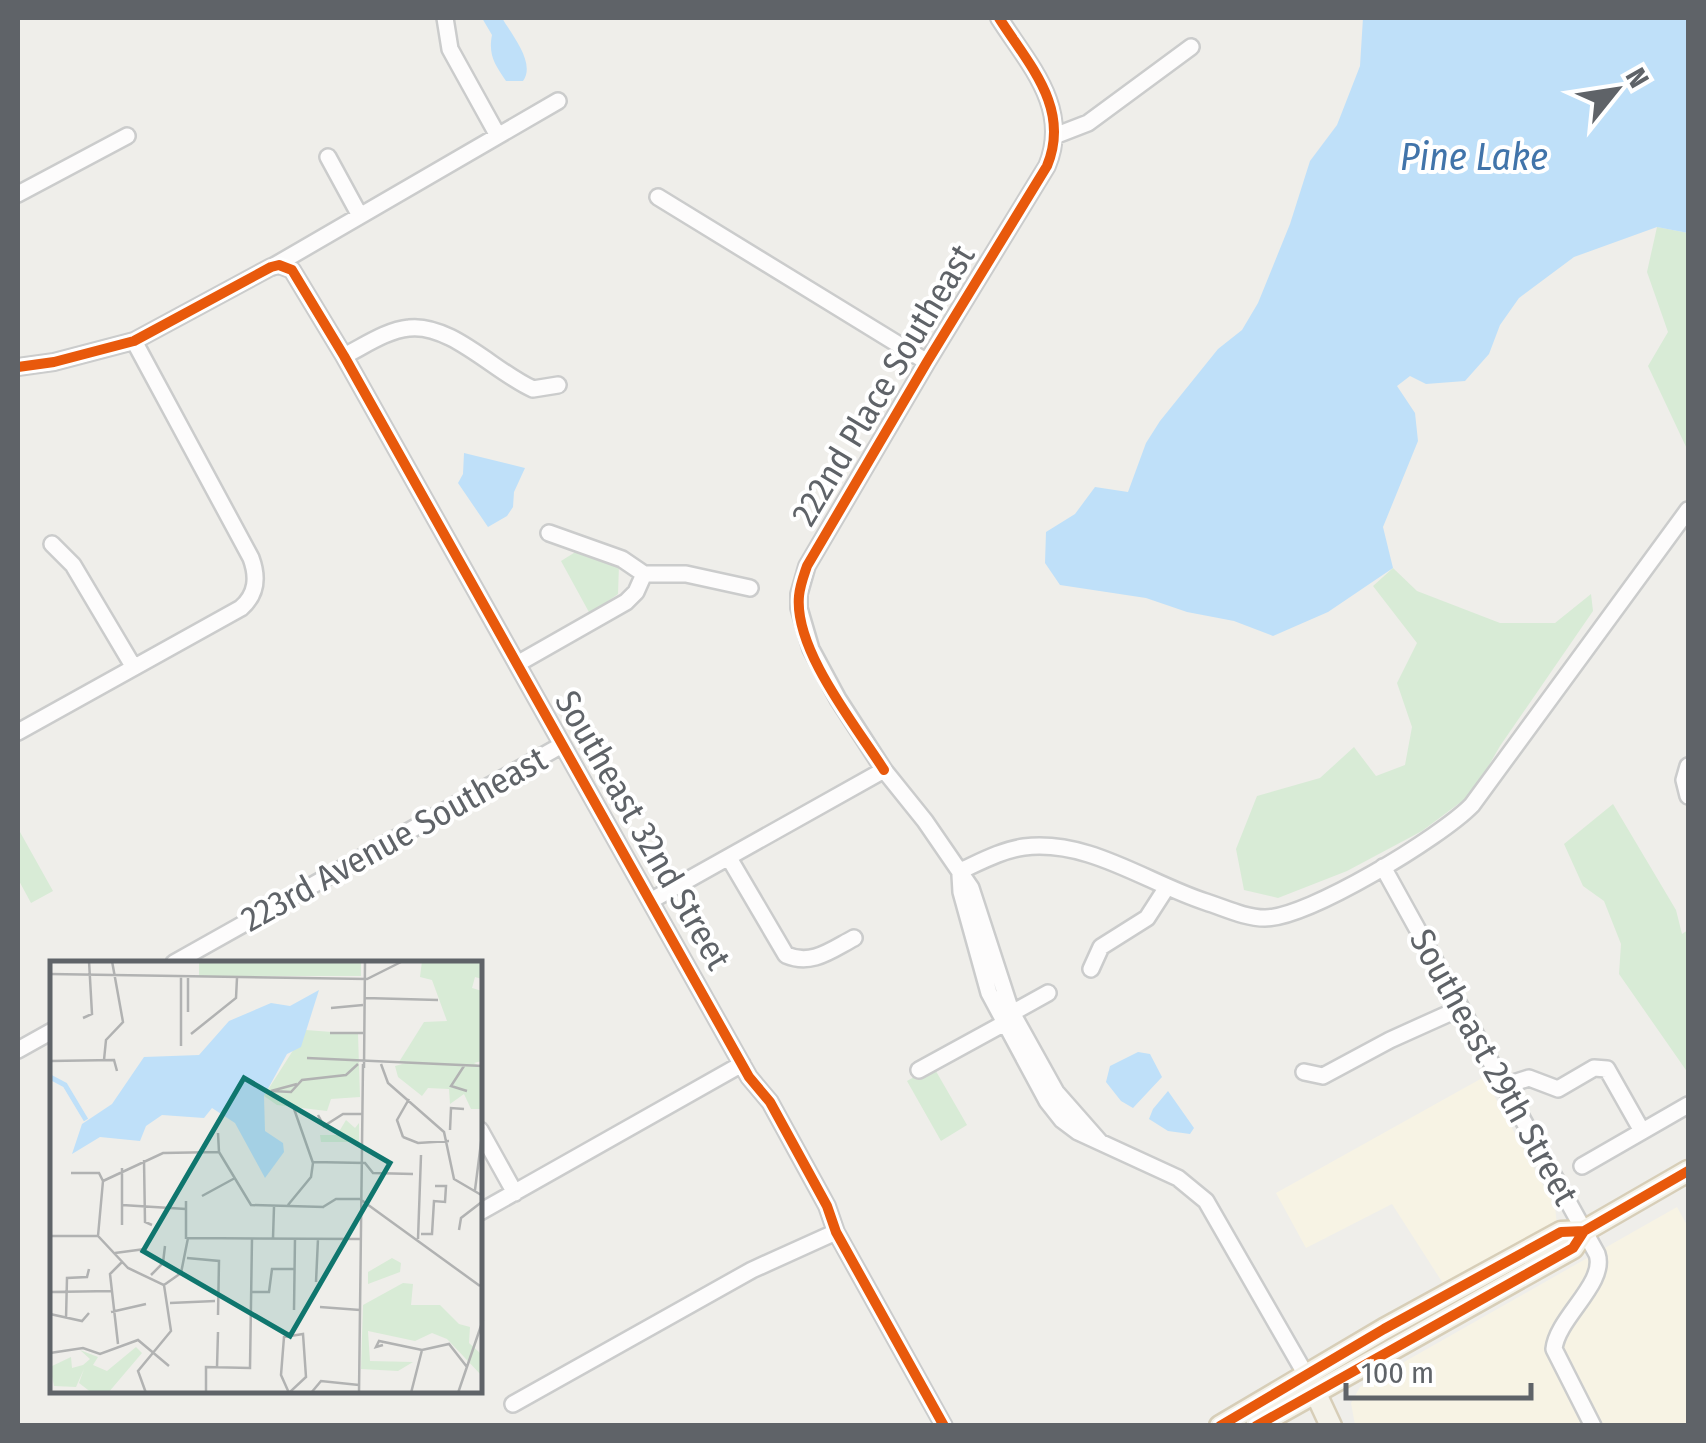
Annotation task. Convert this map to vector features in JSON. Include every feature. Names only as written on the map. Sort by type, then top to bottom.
[{"type":"main road","points":[[1256,1426],[1311,1384],[1562,1232],[1584,1231],[1688,1171]]},
{"type":"main road","points":[[1220,1426],[1311,1384]]},
{"type":"main road","points":[[1311,1384],[1331,1426]]},
{"type":"street","points":[[445,18],[450,50],[496,134]]},
{"type":"street","points":[[999,18],[1046,95],[1057,136],[1088,123],[1191,46]]},
{"type":"street","points":[[18,367],[134,341],[279,267],[358,214],[558,101]]},
{"type":"street","points":[[18,194],[127,136]]},
{"type":"street","name":"222nd Place Southeast","points":[[960,871],[884,770],[822,671],[802,625],[799,594],[802,580],[927,362],[1048,166],[1057,136]]},
{"type":"street","points":[[328,157],[358,214]]},
{"type":"street","points":[[658,197],[927,362]]},
{"type":"street","name":"Southeast 32nd Street","points":[[279,267],[299,278],[344,356],[742,1064],[777,1115],[827,1206],[836,1232],[944,1426]]},
{"type":"street","points":[[344,356],[393,332],[419,328],[457,342],[533,389],[558,384]]},
{"type":"street","points":[[18,732],[241,608],[255,586],[251,558],[134,341]]},
{"type":"street","points":[[1311,1384],[1206,1201],[1178,1178],[1078,1132],[1062,1120],[1038,1087],[1008,1018],[982,972],[961,892],[960,871],[1023,848],[1080,850],[1240,914],[1265,918],[1295,911],[1383,868],[1437,834],[1472,805],[1688,510]]},
{"type":"street","points":[[549,533],[622,558],[644,574],[686,574],[750,588]]},
{"type":"street","points":[[52,544],[74,565],[133,666]]},
{"type":"street","points":[[517,664],[626,602],[636,592],[644,574]]},
{"type":"street","name":"223rd Avenue Southeast","points":[[178,961],[562,745]]},
{"type":"street","points":[[1688,766],[1684,780],[1688,796]]},
{"type":"street","points":[[652,900],[884,770]]},
{"type":"street","points":[[729,858],[786,955],[804,960],[814,958],[854,938]]},
{"type":"street","name":"Southeast 29th Street","points":[[1383,868],[1598,1254],[1599,1270],[1559,1331],[1554,1349],[1593,1426]]},
{"type":"street","points":[[1091,969],[1101,946],[1146,918],[1167,887]]},
{"type":"street","points":[[920,1070],[1048,993]]},
{"type":"street","points":[[1304,1072],[1323,1076],[1461,1008]]},
{"type":"street","points":[[18,1050],[50,1032]]},
{"type":"street","points":[[482,1211],[742,1064]]},
{"type":"street","points":[[1504,1086],[1529,1078],[1558,1089],[1594,1068],[1607,1069],[1642,1131]]},
{"type":"street","points":[[1582,1166],[1688,1105]]},
{"type":"street","points":[[482,1134],[514,1193]]},
{"type":"street","points":[[513,1404],[736,1278],[836,1232]]},
{"type":"shaded area","points":[[1484,1077],[1555,1207],[1557,1224],[1446,1288],[1392,1204],[1306,1248],[1276,1193]]},
{"type":"shaded area","points":[[1677,1207],[1688,1227],[1688,1425],[1355,1425],[1351,1403],[1360,1387]]},
{"type":"green space","points":[[1657,227],[1688,233],[1688,451],[1648,366],[1668,332],[1647,272]]},
{"type":"green space","points":[[577,551],[619,565],[618,594],[590,614],[561,561]]},
{"type":"green space","points":[[1393,568],[1417,591],[1500,623],[1555,623],[1591,594],[1593,611],[1500,746],[1473,793],[1422,831],[1347,871],[1278,898],[1244,890],[1236,849],[1257,796],[1320,778],[1354,747],[1376,776],[1405,765],[1412,727],[1397,683],[1417,643],[1373,586]]},
{"type":"green space","points":[[1613,804],[1676,910],[1682,934],[1688,930],[1688,1073],[1619,974],[1621,944],[1604,901],[1583,886],[1564,844]]},
{"type":"green space","points":[[20,832],[53,891],[31,903],[18,879]]},
{"type":"green space","points":[[933,1066],[967,1125],[941,1141],[907,1081]]},
{"type":"water","points":[[482,18],[502,18],[525,58],[523,81],[506,81],[502,75],[492,54],[492,35]]},
{"type":"water","name":"Pine Lake","points":[[1363,18],[1688,18],[1688,233],[1657,227],[1574,257],[1519,298],[1500,325],[1489,354],[1465,381],[1426,384],[1410,376],[1397,386],[1415,413],[1418,441],[1383,527],[1393,568],[1328,612],[1273,636],[1234,621],[1187,612],[1146,598],[1060,585],[1045,563],[1046,532],[1075,514],[1095,487],[1128,492],[1146,443],[1160,421],[1218,349],[1242,330],[1258,303],[1310,161],[1337,125],[1360,66]]},
{"type":"water","points":[[464,453],[525,468],[514,492],[513,507],[507,516],[488,527],[458,483],[463,474]]},
{"type":"water","points":[[1138,1052],[1150,1054],[1162,1077],[1133,1108],[1121,1101],[1106,1082],[1110,1066]]},
{"type":"water","points":[[1168,1091],[1194,1128],[1190,1134],[1168,1131],[1149,1119]]},
{"type":"cycle path","points":[[884,770],[816,663],[800,617],[800,592],[807,566],[1047,166],[1053,145],[1050,106],[1034,70],[999,18]]},
{"type":"cycle path","points":[[18,367],[134,341],[271,267],[279,265],[292,270],[749,1077],[770,1102],[827,1206],[836,1232],[944,1426]]},
{"type":"cycle path","points":[[1220,1426],[1384,1329],[1561,1232],[1584,1231],[1688,1171]]},
{"type":"cycle path","points":[[1256,1426],[1573,1248],[1584,1231]]}]
